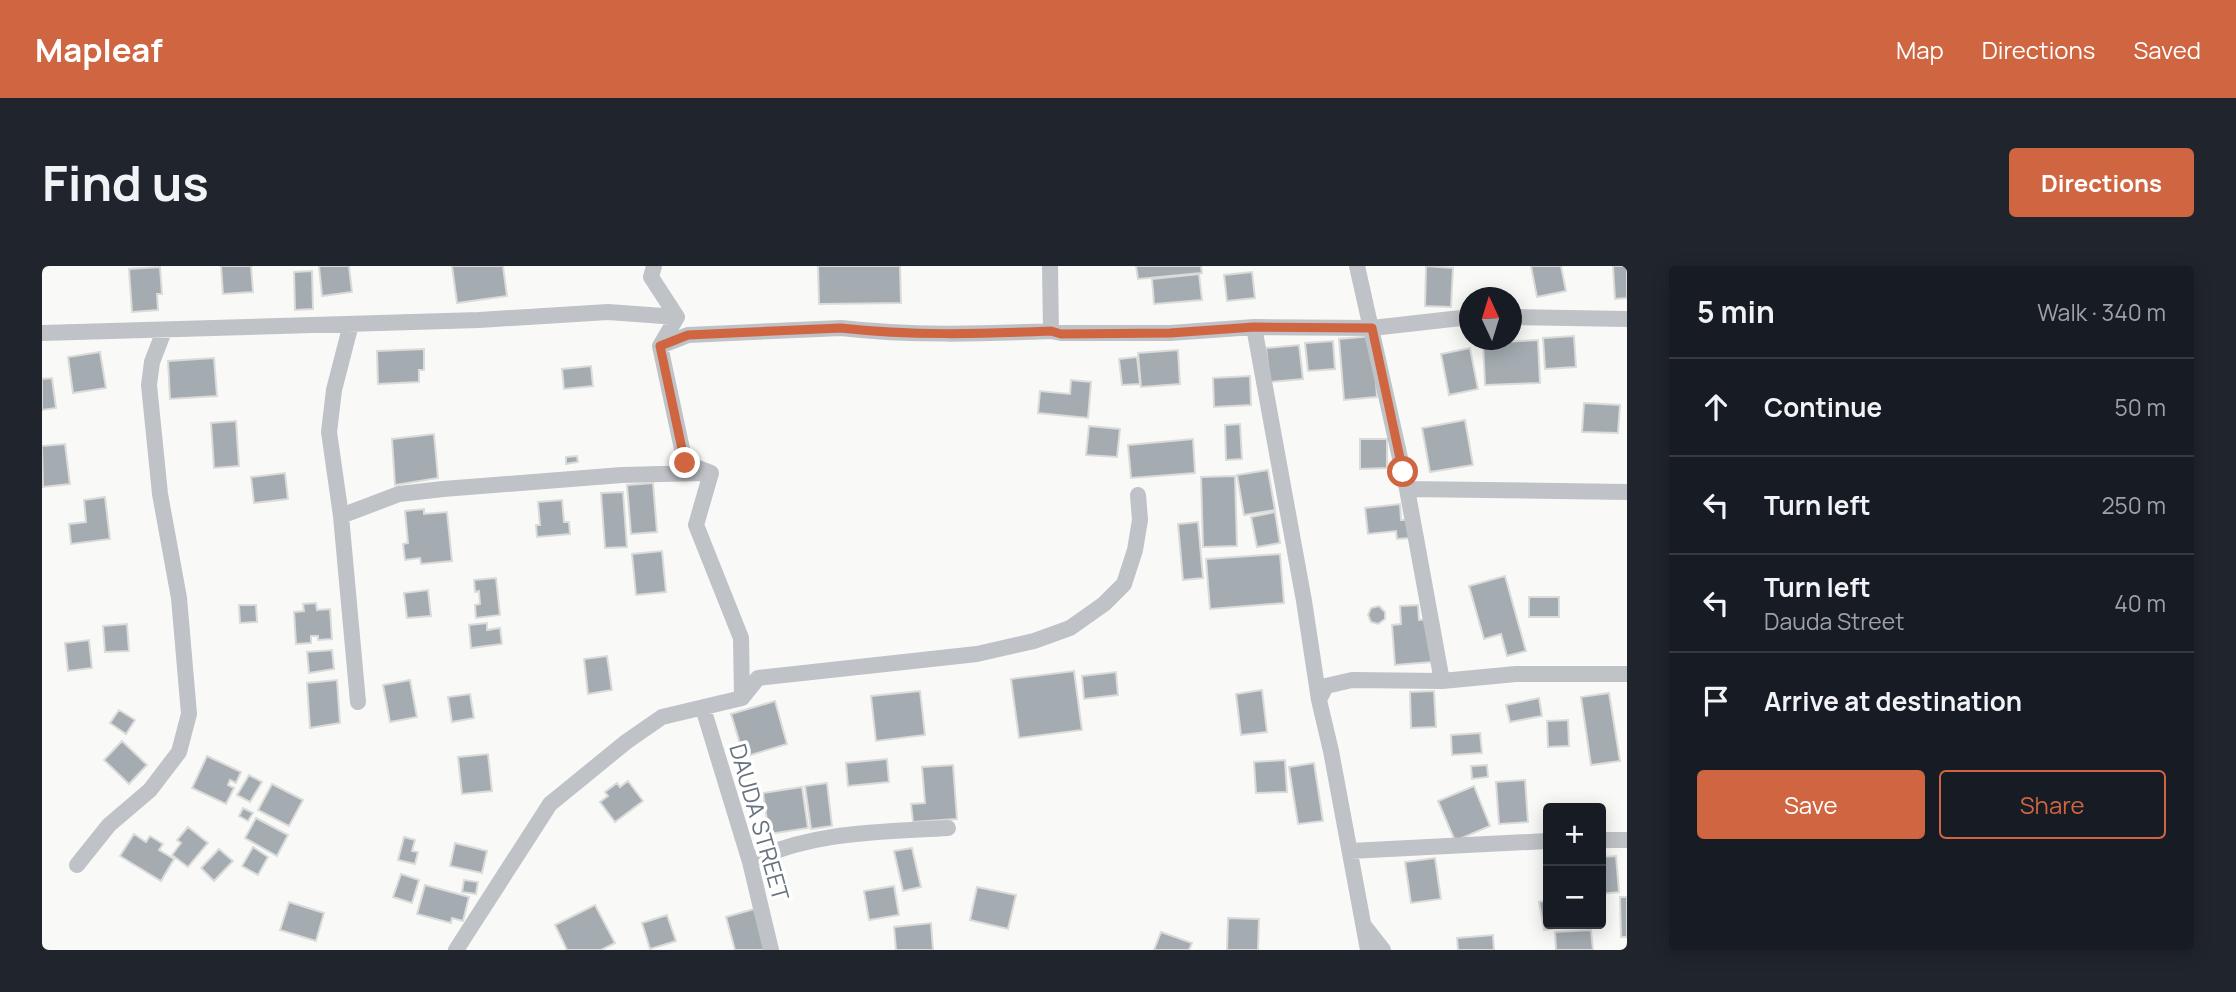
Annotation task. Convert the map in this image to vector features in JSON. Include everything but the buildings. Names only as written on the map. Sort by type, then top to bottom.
[{"type":"street","points":[[654,266],[651,277],[677,317]]},
{"type":"street","points":[[1050,266],[1051,331]]},
{"type":"street","points":[[1357,266],[1407,489],[1442,681]]},
{"type":"street","points":[[42,333],[479,320],[608,312],[677,317]]},
{"type":"street","points":[[677,317],[660,346],[685,463],[711,473]]},
{"type":"street","points":[[1522,317],[1627,319]]},
{"type":"street","points":[[660,346],[688,335],[841,328],[988,334],[1051,331],[1061,334],[1170,333],[1254,327],[1372,328],[1459,318]]},
{"type":"street","points":[[351,324],[334,390],[329,432],[341,516],[358,702]]},
{"type":"street","points":[[1254,327],[1304,601],[1319,701],[1368,950]]},
{"type":"street","points":[[77,865],[109,825],[150,790],[179,752],[188,714],[179,597],[160,494],[149,386],[152,362],[164,331]]},
{"type":"street","points":[[341,516],[399,495],[443,489],[622,475],[711,473]]},
{"type":"street","points":[[711,473],[696,525],[741,638],[742,698]]},
{"type":"street","points":[[1407,489],[1627,492]]},
{"type":"street","points":[[456,950],[550,804],[626,742],[662,717],[742,698],[758,678],[977,654],[1034,641],[1070,628],[1104,604],[1124,584],[1137,540],[1140,520],[1138,495]]},
{"type":"street","points":[[1319,701],[1326,686],[1352,680],[1442,681],[1516,674],[1627,674]]},
{"type":"street","name":"DAUDA STREET","points":[[703,708],[750,862],[771,950]]},
{"type":"street","points":[[750,862],[772,851],[802,842],[878,832],[948,828]]},
{"type":"street","points":[[1606,840],[1627,840]]},
{"type":"street","points":[[1350,851],[1543,841]]},
{"type":"street","points":[[1364,925],[1383,950]]},
{"type":"route","points":[[685,463],[660,346],[688,335],[841,328],[988,334],[1051,331],[1061,334],[1170,333],[1254,327],[1372,328],[1403,472]]}]
